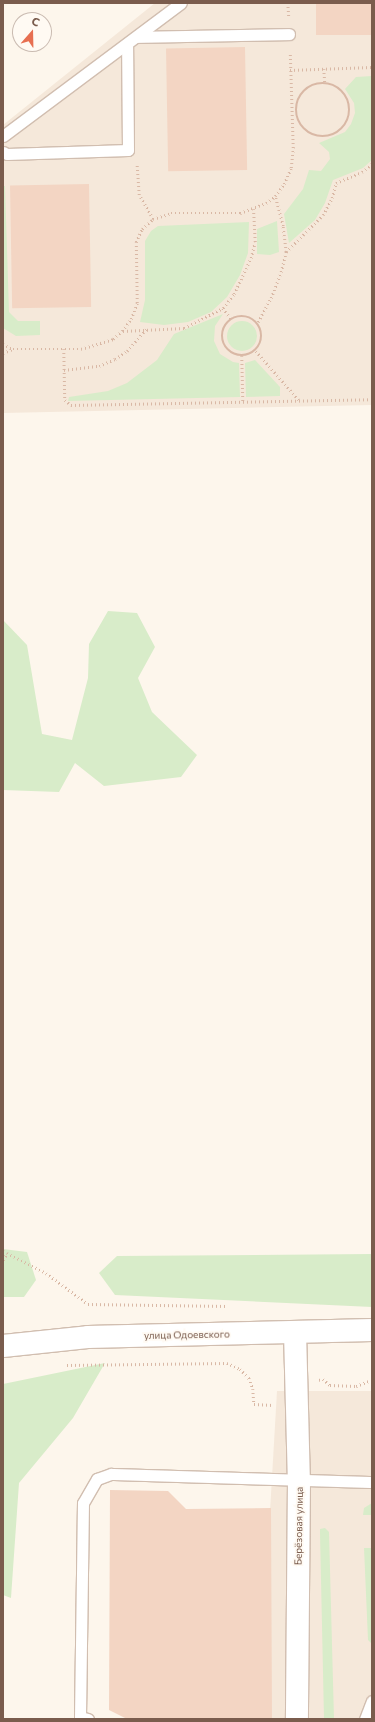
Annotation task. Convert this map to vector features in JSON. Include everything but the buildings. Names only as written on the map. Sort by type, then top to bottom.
[{"type":"street","name":"улица Одоевского","points":[[3,1346],[88,1337],[372,1330]]},
{"type":"street","name":"Берёзовая улица","points":[[295,1332],[299,1480],[297,1719]]},
{"type":"lane","points":[[3,136],[181,3]]},
{"type":"lane","points":[[137,37],[289,34]]},
{"type":"lane","points":[[3,152],[7,154],[128,150],[128,44]]},
{"type":"lane","points":[[88,1719],[80,1717],[83,1503],[97,1479],[111,1474],[372,1482]]},
{"type":"lane","points":[[365,1719],[372,1701]]},
{"type":"path","points":[[3,353],[13,349],[64,349],[100,345],[113,339],[122,331],[131,319],[137,302],[136,242],[142,229],[153,219],[171,213],[240,213],[253,209],[275,196],[284,184],[291,168],[292,109],[288,3]]},
{"type":"path","points":[[290,70],[372,67]]},
{"type":"path","points":[[324,69],[325,84]]},
{"type":"path","points":[[325,84],[335,86],[344,93],[349,102],[349,117],[341,131],[322,137],[311,135],[298,119],[296,109],[299,98],[306,90],[325,84]]},
{"type":"path","points":[[128,150],[136,164],[139,195],[153,219]]},
{"type":"path","points":[[286,252],[323,215],[332,198],[336,183],[362,172],[372,164]]},
{"type":"path","points":[[258,322],[279,279],[286,252],[283,226],[275,196]]},
{"type":"path","points":[[122,331],[146,329],[168,330],[184,328],[223,308],[234,294],[251,258],[255,242],[253,209]]},
{"type":"path","points":[[223,308],[231,319]]},
{"type":"path","points":[[238,315],[249,316],[258,322],[262,332],[262,342],[256,351],[242,356],[235,355],[226,349],[222,340],[222,329],[231,319],[238,315]]},
{"type":"path","points":[[64,370],[99,366],[115,359],[127,351],[146,329]]},
{"type":"path","points":[[3,344],[13,349]]},
{"type":"path","points":[[64,349],[65,400],[71,405],[372,398]]},
{"type":"path","points":[[256,351],[300,400]]},
{"type":"path","points":[[242,356],[243,401]]},
{"type":"path","points":[[3,1251],[46,1273],[88,1304],[228,1306]]},
{"type":"path","points":[[3,1260],[6,1253]]},
{"type":"path","points":[[58,1365],[227,1363],[240,1369],[249,1378],[253,1389],[254,1404],[280,1405],[281,1386],[323,1379],[330,1385],[356,1386],[372,1380]]},
{"type":"shaded area","points":[[155,3],[372,3],[372,405],[3,413],[3,125]]},
{"type":"shaded area","points":[[277,1391],[372,1391],[372,1719],[258,1719]]},
{"type":"green space","points":[[372,76],[372,160],[363,168],[333,180],[325,203],[315,220],[289,243],[284,214],[303,189],[309,170],[321,171],[330,159],[329,152],[319,143],[345,132],[351,124],[355,113],[354,103],[345,89],[356,77]]},
{"type":"green space","points":[[3,186],[5,186],[9,312],[18,321],[40,321],[40,335],[16,336],[3,328]]},
{"type":"green space","points":[[277,221],[279,252],[270,255],[257,254],[257,229]]},
{"type":"green space","points":[[249,222],[248,253],[240,275],[227,297],[211,312],[188,322],[164,325],[140,322],[145,300],[145,241],[151,231],[158,226]]},
{"type":"green space","points":[[223,314],[215,326],[214,341],[220,354],[233,362],[239,363],[240,397],[68,401],[69,397],[108,391],[127,383],[157,360],[174,334]]},
{"type":"green space","points":[[242,321],[252,326],[257,336],[252,346],[242,351],[232,346],[227,336],[232,326]]},
{"type":"green space","points":[[255,360],[280,387],[280,396],[246,397],[245,363]]},
{"type":"green space","points":[[108,611],[137,613],[155,647],[138,678],[152,712],[197,755],[181,777],[104,786],[75,763],[59,792],[3,790],[3,620],[27,645],[42,734],[72,740],[88,678],[89,644]]},
{"type":"green space","points":[[3,1249],[27,1252],[36,1280],[24,1297],[3,1297]]},
{"type":"green space","points":[[372,1254],[372,1307],[115,1295],[99,1273],[117,1256]]},
{"type":"green space","points":[[105,1363],[73,1418],[19,1483],[11,1598],[3,1595],[3,1384]]},
{"type":"green space","points":[[372,1503],[372,1515],[363,1515],[364,1508]]},
{"type":"green space","points":[[325,1528],[329,1532],[334,1719],[324,1719],[320,1529]]},
{"type":"green space","points":[[364,1548],[372,1548],[371,1643],[368,1640]]}]
